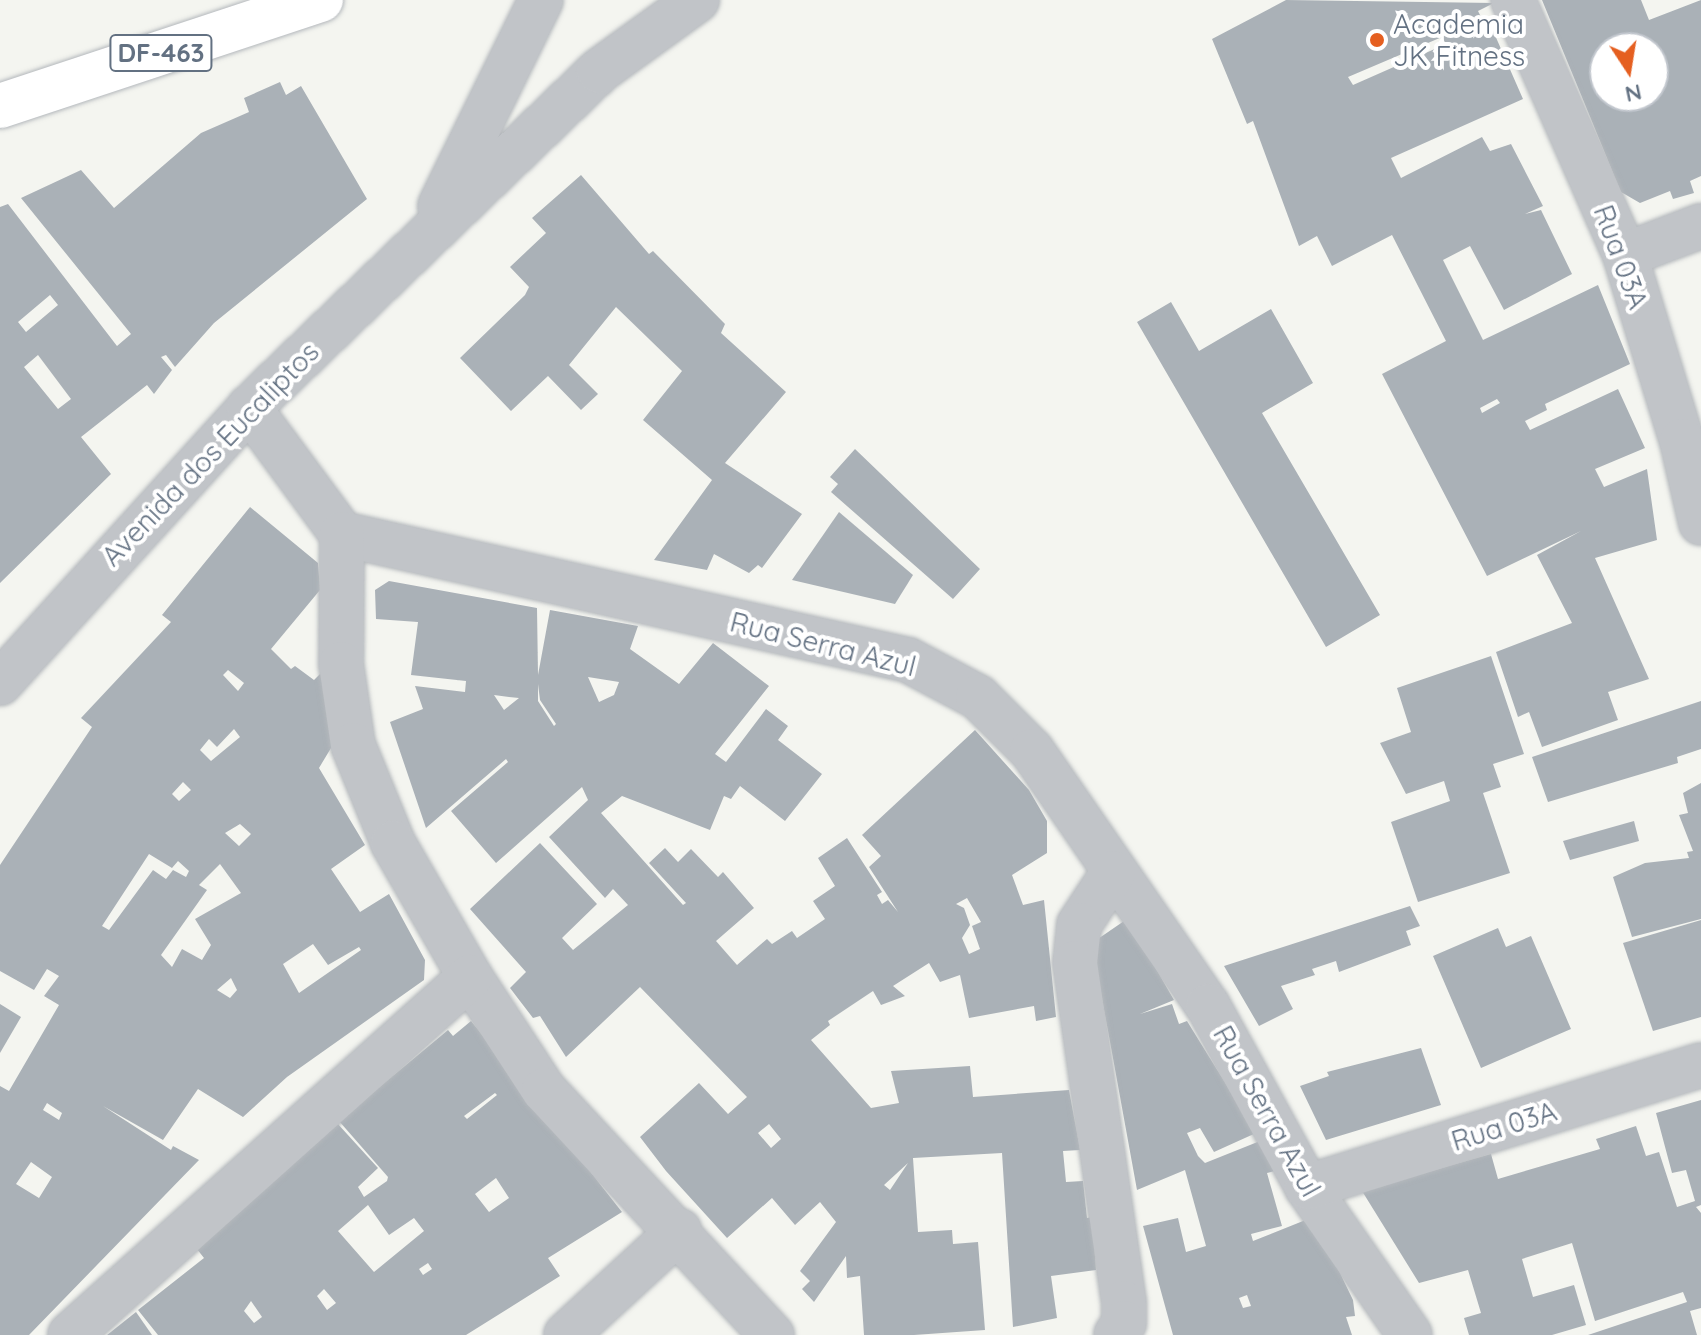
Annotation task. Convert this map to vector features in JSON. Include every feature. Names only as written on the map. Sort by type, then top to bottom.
[{"type":"main road","name":"DF-463","points":[[0,106],[321,0]]},
{"type":"street","points":[[427,233],[541,0]]},
{"type":"street","name":"Avenida dos Eucaliptos","points":[[0,683],[249,408],[427,233],[599,71],[697,0]]},
{"type":"street","name":"Rua 03A","points":[[1513,0],[1625,255],[1682,441],[1701,523]]},
{"type":"street","points":[[1625,255],[1701,226]]},
{"type":"street","points":[[249,408],[342,534],[341,664],[353,745],[393,843],[470,977],[544,1090],[679,1231],[772,1335]]},
{"type":"street","name":"Rua Serra Azul","points":[[342,534],[908,660],[978,697],[1032,751],[1113,873],[1208,1006],[1307,1187],[1410,1335]]},
{"type":"street","points":[[1113,873],[1079,925],[1075,963],[1124,1303],[1124,1323],[1116,1335]]},
{"type":"street","points":[[70,1335],[470,977]]},
{"type":"street","name":"Rua 03A","points":[[1307,1187],[1701,1065]]},
{"type":"street","points":[[566,1335],[679,1231]]},
{"type":"building","points":[[1286,0],[1494,3],[1478,11],[1482,19],[1487,17],[1523,99],[1391,158],[1401,178],[1482,137],[1490,151],[1511,144],[1543,206],[1525,214],[1541,210],[1572,274],[1504,310],[1470,246],[1443,260],[1483,340],[1598,285],[1630,364],[1545,404],[1547,410],[1525,421],[1530,430],[1618,389],[1645,448],[1595,469],[1604,487],[1647,469],[1657,540],[1595,558],[1649,679],[1608,692],[1618,720],[1542,747],[1529,712],[1518,717],[1496,652],[1572,623],[1537,555],[1581,531],[1487,576],[1382,374],[1446,341],[1392,235],[1332,266],[1317,236],[1299,246],[1253,121],[1247,124],[1212,39]],"holes":[[[1442,37],[1446,44],[1353,85],[1348,77]],[[1497,399],[1500,403],[1482,413],[1480,408]]]},
{"type":"building","points":[[1542,0],[1641,0],[1649,20],[1701,0],[1701,176],[1690,181],[1694,193],[1673,199],[1670,191],[1640,203],[1621,192]]},
{"type":"building","points":[[280,82],[286,95],[301,86],[367,199],[214,323],[175,367],[166,355],[161,357],[172,370],[154,394],[147,385],[81,437],[111,474],[0,583],[0,207],[8,204],[117,346],[131,334],[21,198],[81,170],[114,208],[201,133],[249,112],[244,98]],"holes":[[[50,295],[58,305],[26,332],[18,322]],[[38,355],[71,399],[58,409],[24,367]]]},
{"type":"building","points":[[581,175],[649,254],[653,251],[725,324],[721,333],[786,392],[725,463],[802,514],[762,568],[758,565],[749,573],[714,554],[707,570],[654,560],[712,480],[643,420],[682,371],[616,307],[569,365],[598,394],[581,410],[548,376],[511,411],[460,358],[525,295],[529,287],[510,267],[546,233],[532,218]]},
{"type":"building","points":[[1171,302],[1199,351],[1271,309],[1313,383],[1262,413],[1380,615],[1326,647],[1137,322]]},
{"type":"building","points":[[855,449],[980,569],[953,599],[831,492],[838,484],[830,477]]},
{"type":"building","points":[[250,507],[318,563],[320,590],[271,649],[291,669],[295,666],[314,680],[329,665],[334,743],[319,768],[365,845],[331,869],[360,912],[389,894],[425,960],[424,980],[287,1077],[243,1117],[198,1089],[163,1140],[103,1106],[171,1150],[173,1146],[199,1160],[29,1335],[0,1335],[0,1086],[9,1091],[59,1005],[44,996],[59,976],[47,969],[34,990],[0,971],[0,865],[92,727],[81,718],[171,622],[162,615]],"holes":[[[228,670],[244,683],[238,691],[223,675]],[[234,729],[240,737],[211,761],[200,750],[209,739],[217,747]],[[183,782],[191,790],[179,801],[172,794]],[[240,824],[251,834],[239,846],[225,833]],[[149,854],[172,868],[178,861],[189,871],[186,877],[173,870],[166,879],[153,870],[109,930],[102,926]],[[220,864],[241,893],[195,919],[211,945],[202,960],[182,949],[172,967],[161,955],[207,890],[199,885]],[[313,944],[328,965],[359,947],[361,950],[299,993],[283,964]],[[231,978],[237,990],[230,998],[217,990]],[[47,1103],[62,1113],[59,1120],[43,1110]],[[31,1162],[52,1177],[39,1198],[16,1184]]]},
{"type":"building","points":[[839,512],[913,575],[895,604],[792,580]]},
{"type":"building","points":[[389,581],[537,608],[538,675],[550,610],[638,626],[630,649],[679,684],[713,643],[769,686],[715,754],[726,762],[766,709],[788,726],[778,740],[822,774],[785,821],[740,786],[731,799],[724,796],[710,830],[622,796],[601,813],[683,905],[686,903],[649,863],[665,848],[678,862],[691,849],[718,877],[723,872],[754,908],[716,941],[737,965],[767,939],[772,944],[792,931],[797,938],[825,919],[813,901],[835,886],[818,858],[847,838],[882,892],[877,895],[882,904],[888,900],[898,912],[869,867],[881,856],[862,835],[975,730],[1029,790],[1047,821],[1047,853],[1012,875],[1023,905],[1044,900],[1056,1017],[1036,1021],[1034,1006],[969,1018],[960,975],[940,982],[929,963],[893,986],[905,996],[881,1005],[873,991],[828,1021],[830,1025],[811,1040],[871,1108],[899,1103],[891,1071],[970,1066],[973,1097],[1069,1090],[1080,1150],[1063,1151],[1066,1182],[1083,1181],[1087,1218],[1092,1217],[1096,1270],[1051,1276],[1057,1318],[1013,1327],[1002,1153],[913,1158],[918,1232],[952,1230],[953,1244],[978,1242],[985,1330],[864,1335],[860,1276],[847,1278],[846,1256],[814,1302],[802,1289],[810,1281],[800,1271],[836,1222],[820,1202],[795,1225],[772,1198],[727,1238],[666,1171],[640,1137],[699,1083],[728,1114],[747,1097],[640,987],[566,1057],[540,1016],[533,1018],[510,988],[526,972],[470,909],[540,843],[597,904],[562,938],[573,950],[628,905],[613,889],[605,898],[549,837],[588,800],[582,787],[496,863],[451,811],[508,762],[506,759],[426,828],[390,722],[423,709],[415,686],[465,692],[466,681],[411,675],[418,622],[376,619],[375,590]],"holes":[[[588,677],[619,682],[614,695],[599,702]],[[538,684],[540,700],[556,724],[554,726],[538,701]],[[494,695],[509,697],[519,698],[504,710]],[[967,898],[981,922],[972,926],[980,949],[969,954],[962,938],[970,925],[964,908],[956,904]],[[769,1124],[781,1139],[771,1148],[758,1133]],[[908,1163],[890,1190],[884,1185]]]},
{"type":"building","points":[[1491,656],[1524,754],[1493,764],[1501,787],[1483,793],[1510,873],[1418,902],[1391,822],[1450,801],[1444,781],[1406,794],[1380,743],[1411,732],[1397,688]]},
{"type":"building","points":[[1701,701],[1701,749],[1677,757],[1678,763],[1548,802],[1532,757]]},
{"type":"building","points":[[1701,783],[1701,919],[1632,937],[1613,877],[1645,863],[1689,858],[1687,852],[1693,851],[1679,815],[1688,813],[1683,793]]},
{"type":"building","points":[[1634,821],[1639,841],[1570,860],[1563,841]]},
{"type":"building","points":[[1410,906],[1420,926],[1406,931],[1411,945],[1339,972],[1336,961],[1312,969],[1315,975],[1281,986],[1293,1009],[1259,1026],[1224,966]]},
{"type":"building","points":[[1127,919],[1174,1000],[1140,1014],[1172,1004],[1179,1024],[1187,1021],[1256,1133],[1214,1152],[1200,1128],[1187,1133],[1198,1156],[1205,1163],[1260,1141],[1278,1170],[1267,1173],[1282,1226],[1251,1234],[1253,1241],[1313,1217],[1353,1300],[1355,1316],[1346,1317],[1352,1335],[1173,1335],[1143,1226],[1178,1218],[1186,1252],[1206,1246],[1185,1170],[1137,1190],[1092,943]],"holes":[[[1247,1295],[1251,1306],[1243,1308],[1239,1298]]]},
{"type":"building","points":[[1701,920],[1701,1017],[1653,1031],[1623,943]]},
{"type":"building","points":[[1498,928],[1506,947],[1531,936],[1571,1029],[1481,1068],[1433,956]]},
{"type":"building","points":[[0,1004],[21,1017],[0,1053]]},
{"type":"building","points":[[471,1021],[622,1212],[548,1258],[560,1276],[466,1335],[158,1335],[138,1310],[204,1258],[193,1244],[337,1123],[378,1168],[358,1187],[364,1197],[387,1181],[388,1177],[339,1121],[448,1030],[453,1036]],"holes":[[[495,1093],[497,1095],[467,1119],[464,1116]],[[496,1178],[509,1198],[489,1212],[475,1194]],[[368,1205],[389,1235],[414,1218],[424,1231],[374,1272],[338,1231]],[[428,1263],[432,1269],[423,1275],[419,1269]],[[324,1289],[336,1303],[327,1310],[317,1296]],[[251,1301],[262,1317],[254,1323],[244,1311]]]},
{"type":"building","points":[[1421,1048],[1441,1105],[1326,1140],[1300,1086],[1329,1076],[1327,1072]]},
{"type":"building","points":[[1701,1100],[1701,1205],[1696,1207],[1701,1213],[1701,1308],[1690,1311],[1697,1335],[1588,1335],[1687,1302],[1683,1292],[1595,1321],[1572,1243],[1522,1259],[1533,1297],[1574,1285],[1586,1325],[1552,1335],[1469,1335],[1464,1318],[1481,1313],[1468,1270],[1419,1283],[1362,1191],[1491,1154],[1498,1179],[1600,1149],[1596,1139],[1636,1126],[1646,1156],[1659,1152],[1677,1207],[1695,1201],[1686,1170],[1672,1173],[1656,1113]]},
{"type":"building","points":[[136,1312],[152,1335],[107,1335]]},
{"type":"place","name":"Academia JK Fitness","points":[[1377,40]]}]
